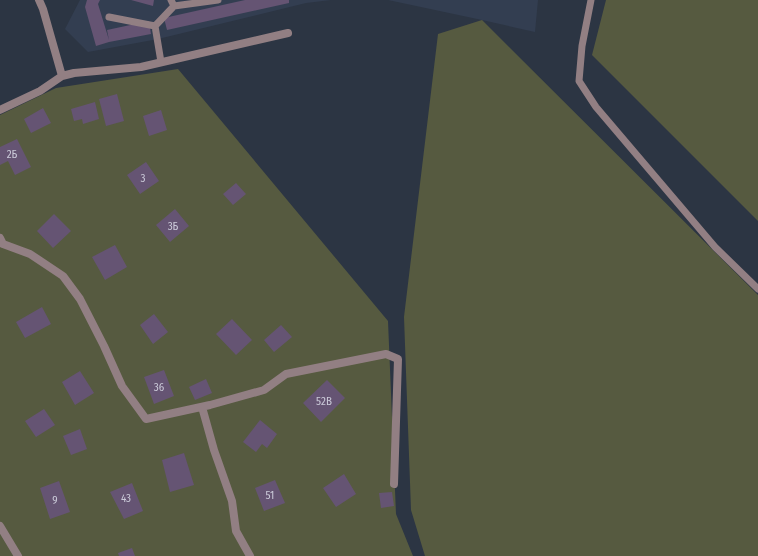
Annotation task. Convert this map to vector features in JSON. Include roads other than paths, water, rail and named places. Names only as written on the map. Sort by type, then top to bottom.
[{"type":"street","points":[[39,0],[43,9],[62,76]]},
{"type":"street","points":[[0,110],[40,91],[62,76],[74,73],[141,67],[288,33]]},
{"type":"street","points":[[0,238],[3,244],[30,254],[63,276],[80,300],[104,346],[122,386],[146,419],[202,407],[264,390],[286,374],[386,354],[398,359],[394,484]]},
{"type":"street","points":[[202,407],[214,450],[232,501],[236,532],[250,556]]},
{"type":"street","points":[[0,526],[18,556]]},
{"type":"street","points":[[0,541],[9,539]]},
{"type":"lane","points":[[161,62],[155,26],[173,3],[218,0]]},
{"type":"lane","points":[[591,0],[582,46],[579,81],[596,107],[710,241],[758,289]]},
{"type":"lane","points":[[109,16],[155,26]]}]
